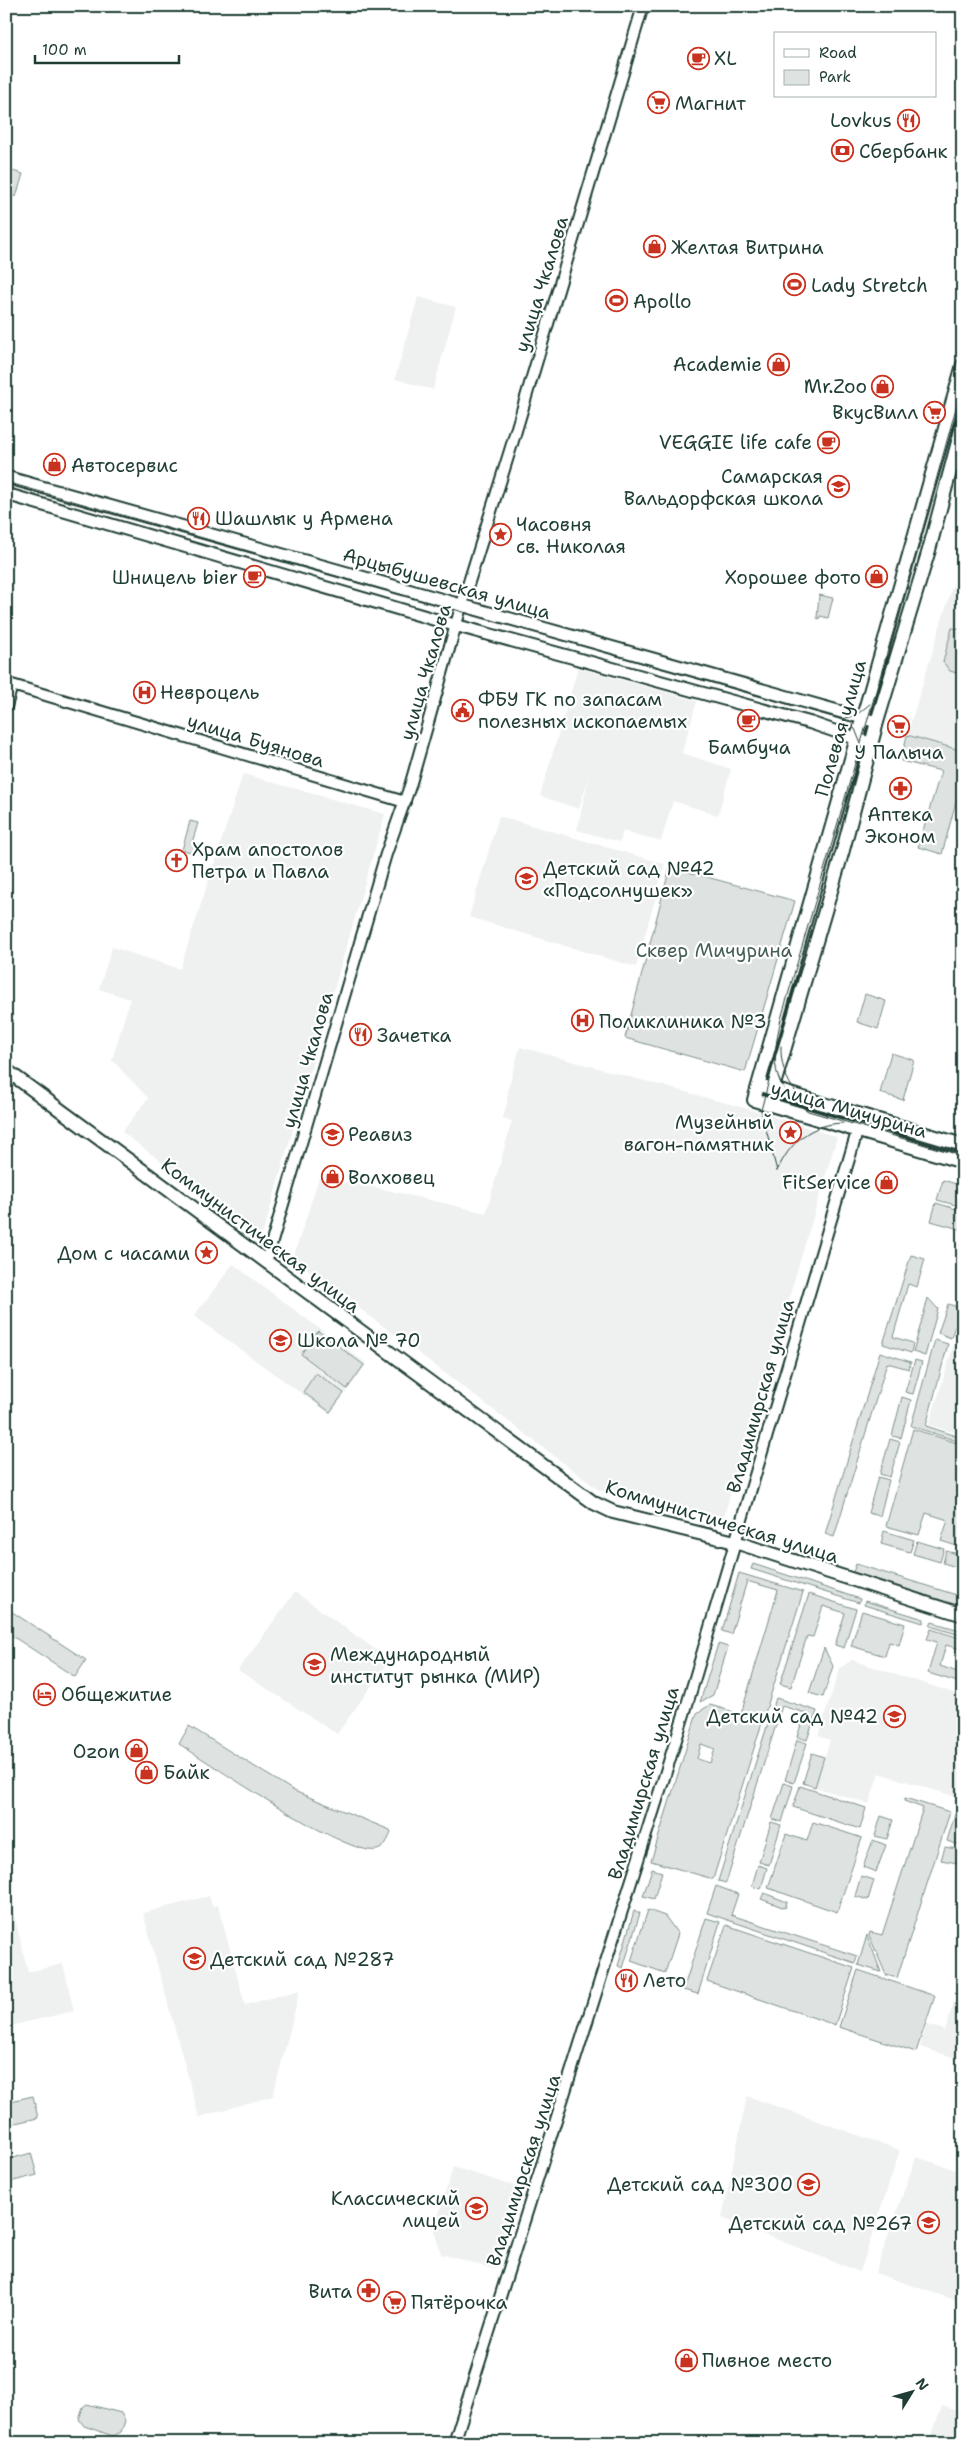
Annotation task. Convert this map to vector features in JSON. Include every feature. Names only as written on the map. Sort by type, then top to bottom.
[{"type":"main road","name":"Полевая улица","points":[[754,1100],[962,369]]},
{"type":"main road","name":"Полевая улица","points":[[773,1088],[877,722],[929,550],[963,423]]},
{"type":"main road","name":"Арцыбушевская улица","points":[[6,477],[877,722]]},
{"type":"main road","name":"Арцыбушевская улица","points":[[6,494],[456,625],[811,723],[872,744]]},
{"type":"main road","name":"Коммунистическая улица","points":[[6,1070],[425,1381],[594,1503],[613,1512],[735,1542],[963,1615]]},
{"type":"main road","name":"улица Мичурина","points":[[758,1084],[963,1145]]},
{"type":"main road","name":"улица Мичурина","points":[[754,1100],[963,1162]]},
{"type":"street","name":"улица Чкалова","points":[[266,1262],[386,854],[405,802],[456,625],[643,6]]},
{"type":"street","name":"улица Буянова","points":[[6,708],[12,685],[405,802]]},
{"type":"street","name":"Владимирская улица","points":[[454,2443],[565,2097],[735,1542],[857,1132]]},
{"type":"shaded area","points":[[418,297],[456,307],[433,390],[395,379]]},
{"type":"shaded area","points":[[963,551],[963,751],[907,735]]},
{"type":"shaded area","points":[[578,668],[697,701],[682,753],[731,769],[718,815],[673,801],[661,841],[623,831],[620,842],[577,830],[589,776],[579,809],[540,796]]},
{"type":"shaded area","points":[[243,774],[385,814],[263,1233],[259,1235],[122,1132],[148,1098],[112,1060],[130,999],[99,989],[112,947],[180,969]]},
{"type":"shaded area","points":[[499,816],[665,864],[636,967],[469,917]]},
{"type":"shaded area","points":[[520,1047],[759,1112],[837,1137],[723,1519],[599,1490],[293,1258],[319,1178],[342,1184],[347,1182],[356,1183],[486,1213],[512,1121],[503,1118],[508,1089]]},
{"type":"shaded area","name":"Школа № 70","points":[[233,1264],[367,1364],[330,1414],[194,1316]]},
{"type":"shaded area","points":[[963,1315],[963,1435],[929,1425]]},
{"type":"shaded area","name":"Международный институт рынка (МИР)","points":[[295,1592],[390,1660],[337,1734],[238,1670]]},
{"type":"shaded area","name":"Детский сад №42","points":[[852,1660],[963,1696],[963,1799],[879,1773],[869,1804],[815,1787],[830,1740],[818,1736],[840,1668]]},
{"type":"shaded area","points":[[6,1882],[28,1972],[63,1964],[74,2011],[6,2027]]},
{"type":"shaded area","points":[[209,1896],[212,1906],[218,1905],[245,2005],[300,1990],[273,2096],[199,2117],[143,1913]]},
{"type":"shaded area","points":[[954,2002],[963,2004],[963,2060],[920,2047],[927,2025],[945,2030]]},
{"type":"shaded area","name":"Детский сад №300","points":[[747,2096],[900,2150],[860,2272],[722,2218]]},
{"type":"shaded area","name":"Детский сад №267","points":[[916,2157],[963,2172],[961,2302],[875,2273]]},
{"type":"shaded area","name":"Классический лицей","points":[[453,2167],[518,2187],[494,2269],[441,2254],[434,2231]]},
{"type":"shaded area","points":[[942,2406],[963,2413],[963,2443],[929,2443]]},
{"type":"green space","points":[[9,170],[23,174],[16,197],[6,194]]},
{"type":"green space","points":[[819,595],[833,598],[828,618],[820,616],[819,619],[817,618]]},
{"type":"green space","points":[[952,628],[963,629],[963,675],[950,671],[943,662]]},
{"type":"green space","points":[[907,735],[963,751],[963,795],[958,794],[942,854],[918,847],[941,771],[901,761]]},
{"type":"green space","points":[[190,821],[198,823],[192,843],[200,845],[197,850],[191,852],[182,850]]},
{"type":"green space","name":"Сквер Мичурина","points":[[670,867],[795,901],[745,1072],[625,1038]]},
{"type":"green space","points":[[865,994],[886,1001],[878,1029],[857,1022]]},
{"type":"green space","points":[[891,1053],[914,1060],[903,1100],[880,1093]]},
{"type":"green space","points":[[943,1180],[963,1186],[963,1207],[937,1200]]},
{"type":"green space","points":[[936,1203],[963,1211],[963,1230],[931,1221]]},
{"type":"green space","points":[[911,1255],[925,1259],[917,1287],[908,1284],[893,1337],[913,1343],[911,1353],[883,1344]]},
{"type":"green space","points":[[928,1298],[938,1309],[925,1356],[913,1352]]},
{"type":"green space","points":[[948,1304],[961,1308],[951,1338],[938,1333]]},
{"type":"green space","points":[[318,1331],[364,1365],[347,1389],[301,1354]]},
{"type":"green space","points":[[935,1340],[948,1344],[926,1426],[963,1438],[963,1443],[911,1426]]},
{"type":"green space","points":[[880,1352],[911,1362],[909,1369],[887,1363],[834,1537],[825,1534]]},
{"type":"green space","points":[[915,1360],[922,1362],[913,1394],[905,1392]]},
{"type":"green space","points":[[316,1373],[344,1393],[330,1412],[303,1392]]},
{"type":"green space","points":[[902,1397],[911,1400],[901,1438],[892,1436]]},
{"type":"green space","points":[[913,1429],[963,1445],[963,1548],[941,1541],[948,1520],[926,1513],[919,1535],[886,1526]]},
{"type":"green space","points":[[890,1439],[900,1442],[890,1477],[880,1474]]},
{"type":"green space","points":[[878,1477],[889,1480],[880,1516],[868,1513]]},
{"type":"green space","points":[[884,1531],[914,1540],[910,1552],[881,1544]]},
{"type":"green space","points":[[917,1541],[944,1549],[940,1562],[913,1554]]},
{"type":"green space","points":[[946,1551],[963,1555],[963,1569],[943,1563]]},
{"type":"green space","points":[[753,1564],[860,1599],[859,1603],[751,1569]]},
{"type":"green space","points":[[856,1564],[963,1597],[963,1607],[853,1572]]},
{"type":"green space","points":[[739,1573],[803,1592],[713,1879],[651,1861],[697,1713],[710,1705],[741,1714],[778,1590],[747,1581],[731,1634],[722,1631]],"holes":[[[701,1744],[715,1749],[710,1763],[697,1759]]]},
{"type":"green space","points":[[809,1594],[856,1609],[844,1648],[835,1645],[845,1613],[823,1606],[813,1637],[807,1636],[791,1687],[780,1684]]},
{"type":"green space","points":[[865,1601],[924,1619],[923,1623],[864,1605]]},
{"type":"green space","points":[[6,1608],[86,1660],[75,1677],[6,1632]]},
{"type":"green space","points":[[862,1611],[905,1624],[899,1645],[889,1642],[885,1656],[851,1646]]},
{"type":"green space","points":[[932,1622],[963,1631],[963,1636],[930,1626]]},
{"type":"green space","points":[[931,1629],[963,1639],[963,1650],[946,1645],[940,1666],[963,1674],[961,1683],[928,1673],[937,1642],[927,1639]]},
{"type":"green space","points":[[718,1644],[728,1647],[713,1695],[700,1702]]},
{"type":"green space","points":[[824,1648],[833,1666],[823,1697],[809,1693]]},
{"type":"green space","points":[[776,1698],[817,1711],[807,1740],[797,1737],[805,1713],[782,1706],[726,1883],[718,1881]]},
{"type":"green space","points":[[189,1726],[294,1791],[390,1830],[391,1833],[384,1845],[377,1850],[361,1848],[309,1825],[179,1744]]},
{"type":"green space","points":[[797,1740],[807,1743],[794,1783],[785,1780]]},
{"type":"green space","points":[[812,1753],[824,1757],[815,1787],[803,1783]]},
{"type":"green space","points":[[784,1783],[793,1786],[782,1822],[772,1819]]},
{"type":"green space","points":[[800,1786],[866,1808],[860,1829],[793,1807]]},
{"type":"green space","points":[[905,1798],[950,1812],[897,1978],[886,1975],[869,1935],[870,1932],[882,1935],[923,1808],[904,1801]]},
{"type":"green space","points":[[963,1810],[963,1846],[947,1841],[955,1814]]},
{"type":"green space","points":[[881,1816],[893,1820],[887,1839],[875,1836]]},
{"type":"green space","points":[[771,1822],[781,1825],[769,1865],[759,1862]]},
{"type":"green space","points":[[813,1822],[862,1838],[837,1912],[768,1888],[786,1834],[807,1841]]},
{"type":"green space","points":[[873,1840],[886,1845],[876,1872],[863,1867]]},
{"type":"green space","points":[[945,1847],[963,1850],[963,1864],[941,1860]]},
{"type":"green space","points":[[758,1865],[767,1868],[761,1889],[752,1886]]},
{"type":"green space","points":[[652,1869],[662,1872],[654,1899],[643,1896]]},
{"type":"green space","points":[[861,1876],[874,1880],[868,1900],[855,1896]]},
{"type":"green space","points":[[716,1886],[738,1894],[731,1915],[857,1956],[855,1963],[707,1913]]},
{"type":"green space","points":[[764,1893],[787,1902],[785,1908],[761,1899]]},
{"type":"green space","points":[[648,1910],[665,1916],[678,1934],[665,1973],[631,1961]]},
{"type":"green space","points":[[634,1911],[640,1913],[623,1968],[618,1966]]},
{"type":"green space","points":[[706,1918],[720,1922],[698,1994],[683,1990]]},
{"type":"green space","points":[[726,1925],[854,1968],[835,2025],[707,1981]]},
{"type":"green space","points":[[867,1935],[881,1972],[858,1965]]},
{"type":"green space","points":[[858,1970],[935,1996],[916,2052],[839,2027]]},
{"type":"green space","points":[[33,2096],[38,2118],[6,2125],[6,2102]]},
{"type":"green space","points":[[31,2153],[37,2175],[6,2183],[6,2160]]},
{"type":"green space","points":[[87,2404],[121,2413],[125,2421],[121,2432],[113,2436],[84,2426],[79,2419],[83,2407]]},
{"type":"tram line","points":[[963,390],[959,397],[918,546],[781,1019],[775,1059],[776,1071],[786,1092],[795,1102],[808,1111],[963,1156]]},
{"type":"tram line","points":[[6,482],[843,720],[855,729],[861,744]]},
{"type":"tram line","points":[[840,719],[855,716],[870,704]]},
{"type":"tram line","points":[[781,1046],[783,1065],[789,1082],[800,1097],[816,1107]]},
{"type":"tram line","points":[[774,1062],[761,1110],[777,1171]]},
{"type":"tram line","points":[[777,1171],[788,1151],[802,1136],[821,1127],[843,1123]]},
{"type":"place","name":"XL","points":[[698,58]]},
{"type":"place","name":"Магнит","points":[[659,103]]},
{"type":"place","name":"Lovkus","points":[[908,120]]},
{"type":"place","name":"Сбербанк","points":[[843,151]]},
{"type":"place","name":"Желтая Витрина","points":[[655,247]]},
{"type":"place","name":"Lady Stretch","points":[[795,285]]},
{"type":"place","name":"Apollo","points":[[617,301]]},
{"type":"place","name":"Academie","points":[[778,364]]},
{"type":"place","name":"Mr.Zoo","points":[[883,386]]},
{"type":"place","name":"ВкусВилл","points":[[934,412]]},
{"type":"place","name":"VEGGIE life cafe","points":[[828,442]]},
{"type":"place","name":"Автосервис","points":[[55,465]]},
{"type":"place","name":"Самарская Вальдорфская школа","points":[[839,487]]},
{"type":"place","name":"Шашлык у Армена","points":[[199,518]]},
{"type":"place","name":"Часовня св. Николая","points":[[500,535]]},
{"type":"place","name":"Шницель bier","points":[[254,577]]},
{"type":"place","name":"Хорошее фото","points":[[877,577]]},
{"type":"place","name":"Невроцель","points":[[144,692]]},
{"type":"place","name":"ФБУ ГК по запасам полезных ископаемых","points":[[462,710]]},
{"type":"place","name":"Бамбуча","points":[[749,721]]},
{"type":"place","name":"У Палыча","points":[[899,726]]},
{"type":"place","name":"Аптека Эконом","points":[[900,788]]},
{"type":"place","name":"Храм апостолов Петра и Павла","points":[[176,860]]},
{"type":"place","name":"Детский сад №42 «Подсолнушек»","points":[[527,879]]},
{"type":"place","name":"Поликлиника №3","points":[[583,1021]]},
{"type":"place","name":"Зачетка","points":[[361,1035]]},
{"type":"place","name":"Музейный вагон-памятник","points":[[790,1133]]},
{"type":"place","name":"Реавиз","points":[[332,1134]]},
{"type":"place","name":"Волховец","points":[[332,1177]]},
{"type":"place","name":"FitService","points":[[887,1182]]},
{"type":"place","name":"Дом с часами","points":[[206,1253]]},
{"type":"place","name":"Школа № 70","points":[[281,1340]]},
{"type":"place","name":"Международный институт рынка (МИР)","points":[[314,1665]]},
{"type":"place","name":"Общежитие","points":[[45,1694]]},
{"type":"place","name":"Детский сад №42","points":[[894,1716]]},
{"type":"place","name":"Ozon","points":[[136,1751]]},
{"type":"place","name":"Байк","points":[[147,1772]]},
{"type":"place","name":"Детский сад №287","points":[[194,1959]]},
{"type":"place","name":"Лето","points":[[627,1980]]},
{"type":"place","name":"Детский сад №300","points":[[809,2184]]},
{"type":"place","name":"Классический лицей","points":[[476,2209]]},
{"type":"place","name":"Детский сад №267","points":[[928,2223]]},
{"type":"place","name":"Вита","points":[[368,2291]]},
{"type":"place","name":"Пятёрочка","points":[[395,2302]]},
{"type":"place","name":"Пивное место","points":[[686,2360]]}]
